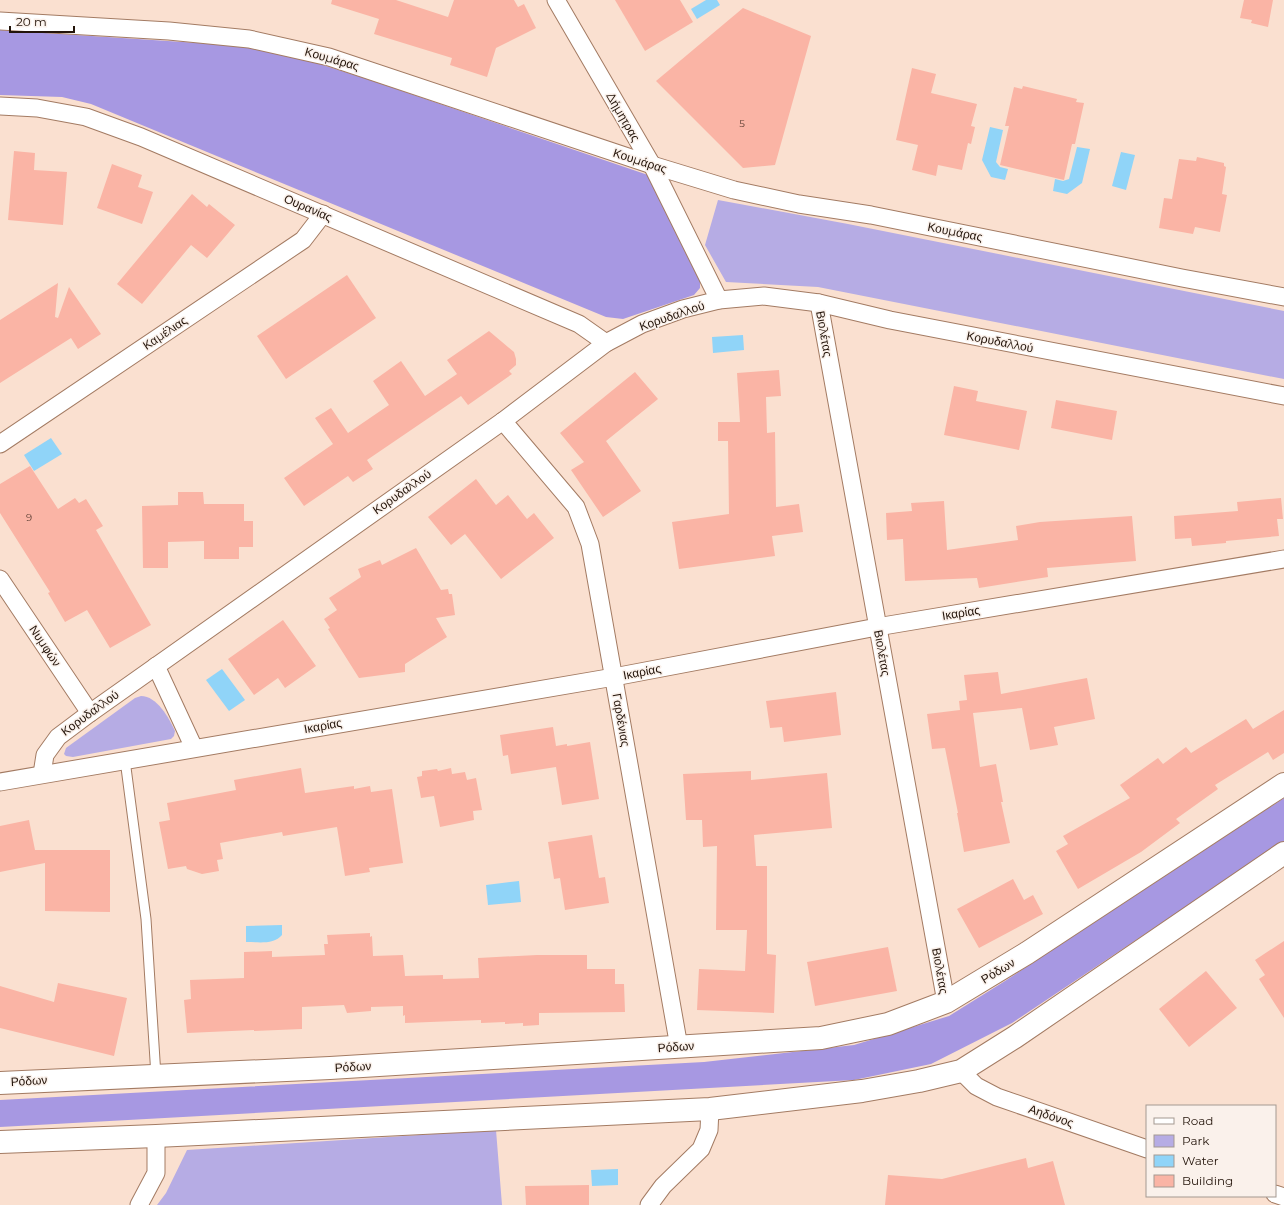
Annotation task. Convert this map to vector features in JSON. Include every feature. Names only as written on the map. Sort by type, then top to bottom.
[{"type":"street","name":"Δήμητρας","points":[[556,0],[652,165],[719,300]]},
{"type":"street","name":"Κουμάρας","points":[[0,21],[169,31],[249,39],[264,42],[330,57],[652,165],[734,190],[799,204],[871,215],[1182,278],[1284,297]]},
{"type":"street","name":"Ουρανίας","points":[[0,106],[37,108],[86,117],[141,137],[579,324],[606,343]]},
{"type":"street","name":"Καμέλιας","points":[[0,444],[303,240],[323,214]]},
{"type":"street","name":"Κορυδαλλού","points":[[42,774],[45,755],[58,737],[90,713],[503,421],[606,343],[649,322],[683,309],[719,300],[764,296],[819,303],[890,320],[1284,396]]},
{"type":"street","name":"Βιολέτας","points":[[819,303],[946,1002]]},
{"type":"street","name":"Γαρδένιας","points":[[503,421],[576,507],[590,544],[679,1047]]},
{"type":"street","name":"Ικαρίας","points":[[0,782],[614,677],[877,627],[1284,559]]},
{"type":"street","name":"Νυμφών","points":[[0,579],[90,713]]},
{"type":"street","points":[[156,666],[194,748]]},
{"type":"street","name":"Ρόδων","points":[[0,1083],[330,1068],[822,1038],[888,1024],[946,1002],[1027,953],[1284,784]]},
{"type":"street","points":[[0,1142],[156,1136],[710,1109],[862,1091],[919,1081],[961,1071],[1015,1037],[1284,853]]},
{"type":"street","name":"Αηδόνος","points":[[961,1071],[976,1086],[997,1097],[1146,1149]]},
{"type":"street","points":[[649,1205],[663,1186],[701,1148],[709,1130],[710,1109]]},
{"type":"street","points":[[139,1205],[156,1173],[156,1136]]},
{"type":"lane","points":[[125,760],[146,919],[156,1076]]},
{"type":"green space","points":[[718,200],[848,224],[1284,311],[1284,379],[818,287],[726,282],[705,245]]},
{"type":"green space","points":[[141,696],[152,700],[166,714],[175,731],[174,736],[171,739],[73,757],[66,756],[64,754],[66,748],[135,698]]},
{"type":"green space","points":[[496,1130],[502,1205],[157,1205],[166,1193],[187,1150]]},
{"type":"shaded area","points":[[0,30],[244,46],[285,53],[370,80],[648,175],[700,280],[700,288],[694,295],[623,319],[606,317],[91,104],[62,97],[0,95]]},
{"type":"shaded area","points":[[1284,798],[1284,841],[1012,1023],[931,1064],[854,1080],[0,1127],[0,1100],[704,1062],[854,1045],[949,1016],[1005,981]]},
{"type":"water","points":[[706,0],[717,0],[720,5],[697,19],[691,9]]},
{"type":"water","points":[[990,127],[1003,130],[996,162],[1000,167],[1008,169],[1005,180],[991,177],[982,160]]},
{"type":"water","points":[[1077,147],[1090,149],[1082,183],[1067,194],[1053,191],[1055,179],[1063,181],[1069,179]]},
{"type":"water","points":[[1121,152],[1135,155],[1126,190],[1112,186]]},
{"type":"water","points":[[743,335],[744,350],[713,353],[712,337]]},
{"type":"water","points":[[51,438],[62,454],[34,471],[24,455]]},
{"type":"water","points":[[222,669],[245,700],[229,711],[206,680]]},
{"type":"water","points":[[519,881],[521,902],[488,905],[486,885]]},
{"type":"water","points":[[282,925],[282,935],[275,940],[270,942],[246,942],[246,926]]},
{"type":"water","points":[[618,1169],[618,1185],[592,1186],[591,1170]]},
{"type":"building","points":[[332,0],[396,0],[448,17],[454,0],[514,0],[518,7],[524,4],[536,28],[496,48],[487,77],[450,65],[452,58],[374,34],[379,19],[331,4]]},
{"type":"building","points":[[615,0],[680,0],[693,22],[645,51]]},
{"type":"building","points":[[1244,0],[1273,0],[1268,27],[1251,23],[1252,20],[1240,18]]},
{"type":"building","points":[[743,8],[811,36],[775,165],[743,168],[656,81]]},
{"type":"building","points":[[912,68],[936,74],[931,93],[977,104],[971,126],[975,127],[971,144],[968,143],[962,170],[938,165],[936,176],[912,170],[918,145],[896,140]]},
{"type":"building","points":[[1023,86],[1077,99],[1076,102],[1084,103],[1075,144],[1072,144],[1064,180],[1000,165],[1009,126],[1005,126],[1014,87],[1022,89]]},
{"type":"building","points":[[14,151],[35,153],[34,170],[67,172],[63,225],[8,220]]},
{"type":"building","points":[[1197,157],[1224,163],[1224,166],[1226,167],[1222,194],[1227,195],[1220,232],[1195,227],[1193,234],[1159,228],[1164,198],[1172,199],[1179,159],[1196,161]]},
{"type":"building","points":[[112,164],[142,175],[138,187],[153,192],[142,224],[97,208]]},
{"type":"building","points":[[192,194],[207,207],[209,204],[235,225],[207,258],[191,245],[142,304],[117,284]]},
{"type":"building","points":[[347,275],[376,318],[286,379],[257,336]]},
{"type":"building","points":[[58,283],[55,317],[58,318],[69,287],[101,334],[78,349],[71,338],[0,383],[0,320]]},
{"type":"building","points":[[489,331],[514,352],[516,365],[509,371],[512,374],[468,405],[461,396],[367,460],[373,469],[353,482],[348,476],[304,506],[284,478],[333,444],[315,418],[331,408],[348,433],[389,405],[373,381],[401,361],[425,396],[457,374],[447,360]]},
{"type":"building","points":[[779,370],[781,396],[766,397],[767,433],[775,432],[776,507],[799,504],[803,532],[772,536],[775,556],[679,569],[672,522],[729,514],[728,441],[718,441],[718,422],[740,422],[737,373]]},
{"type":"building","points":[[635,372],[658,399],[606,441],[641,491],[603,517],[571,470],[584,462],[560,433]]},
{"type":"building","points":[[954,386],[978,391],[976,401],[1027,411],[1019,450],[944,435]]},
{"type":"building","points":[[1056,400],[1117,411],[1112,440],[1051,428]]},
{"type":"building","points":[[30,466],[58,509],[75,498],[79,503],[86,499],[103,526],[96,530],[151,625],[110,648],[87,610],[65,622],[48,593],[50,592],[0,513],[0,484]]},
{"type":"building","points":[[476,479],[496,505],[508,495],[527,519],[534,513],[554,538],[501,579],[465,534],[451,545],[428,517]]},
{"type":"building","points":[[178,492],[203,492],[204,504],[244,504],[244,521],[253,521],[253,547],[239,547],[239,559],[204,559],[204,541],[168,542],[168,568],[143,568],[142,506],[178,505]]},
{"type":"building","points":[[1281,498],[1283,519],[1277,519],[1279,536],[1192,546],[1191,538],[1175,539],[1174,516],[1238,511],[1237,502]]},
{"type":"building","points":[[944,501],[947,550],[1018,540],[1016,526],[1040,522],[1132,516],[1136,561],[1047,568],[1048,577],[979,588],[977,578],[905,581],[903,539],[887,540],[886,513],[912,511],[911,503]]},
{"type":"building","points":[[416,548],[441,590],[448,589],[449,594],[452,594],[455,615],[436,618],[447,637],[405,664],[405,672],[359,678],[328,629],[330,628],[324,619],[337,610],[329,598],[361,577],[358,569],[380,560],[382,565]]},
{"type":"building","points":[[283,620],[316,666],[285,688],[278,678],[254,695],[228,659]]},
{"type":"building","points":[[998,672],[1001,694],[1087,678],[1095,719],[1054,727],[1058,745],[1030,750],[1022,708],[973,713],[980,767],[996,764],[1003,802],[1001,802],[1010,843],[964,852],[945,748],[932,749],[927,714],[960,710],[959,701],[967,700],[964,675]]},
{"type":"building","points":[[836,692],[841,735],[784,742],[782,727],[770,728],[766,701]]},
{"type":"building","points":[[1284,710],[1284,753],[1273,760],[1268,752],[1215,785],[1218,789],[1176,819],[1180,823],[1141,852],[1078,889],[1056,851],[1068,844],[1063,836],[1130,798],[1120,785],[1158,758],[1163,764],[1186,747],[1191,753],[1246,719],[1253,729]]},
{"type":"building","points":[[553,727],[556,746],[567,744],[567,746],[590,742],[599,799],[562,805],[556,767],[511,774],[508,755],[503,756],[500,735]]},
{"type":"building","points":[[301,768],[305,793],[354,786],[354,789],[370,786],[371,792],[392,789],[403,863],[369,868],[370,872],[345,876],[337,827],[283,836],[282,832],[220,843],[223,859],[217,860],[219,871],[202,874],[187,869],[186,866],[168,869],[159,822],[170,820],[167,803],[236,790],[234,780]]},
{"type":"building","points":[[451,768],[452,774],[465,772],[467,780],[476,778],[482,810],[473,811],[474,820],[440,827],[434,796],[421,798],[417,777],[422,776],[422,771],[437,769],[438,771]]},
{"type":"building","points":[[751,771],[751,780],[827,773],[832,828],[754,835],[756,866],[767,866],[767,954],[776,955],[774,1013],[697,1010],[699,969],[745,971],[747,930],[716,930],[717,846],[703,847],[702,820],[686,820],[683,774]]},
{"type":"building","points":[[29,820],[35,850],[110,850],[110,912],[45,911],[45,863],[0,872],[0,826]]},
{"type":"building","points":[[592,835],[599,878],[605,877],[609,903],[565,910],[560,878],[554,879],[548,842]]},
{"type":"building","points":[[1013,879],[1024,900],[1033,895],[1043,914],[979,948],[957,909]]},
{"type":"building","points":[[370,933],[370,937],[372,936],[373,956],[403,955],[405,976],[443,975],[443,979],[479,978],[478,958],[537,955],[587,955],[587,969],[615,969],[615,984],[624,984],[625,1012],[539,1013],[539,1025],[523,1026],[523,1023],[481,1023],[481,1020],[405,1023],[403,1006],[371,1007],[371,1011],[347,1013],[344,1005],[302,1007],[302,1029],[187,1033],[184,1000],[191,999],[190,980],[244,978],[244,952],[272,951],[272,957],[325,955],[324,944],[328,944],[327,935]]},
{"type":"building","points":[[1284,941],[1284,1018],[1259,979],[1265,975],[1255,960]]},
{"type":"building","points":[[888,947],[897,991],[815,1006],[807,962]]},
{"type":"building","points":[[1206,971],[1237,1008],[1189,1047],[1159,1009]]},
{"type":"building","points":[[58,983],[127,998],[114,1056],[0,1028],[0,986],[54,1002]]},
{"type":"building","points":[[1026,1158],[1028,1168],[1053,1161],[1065,1205],[885,1205],[888,1175],[942,1179]]},
{"type":"building","points":[[589,1185],[589,1205],[526,1205],[525,1186]]}]
